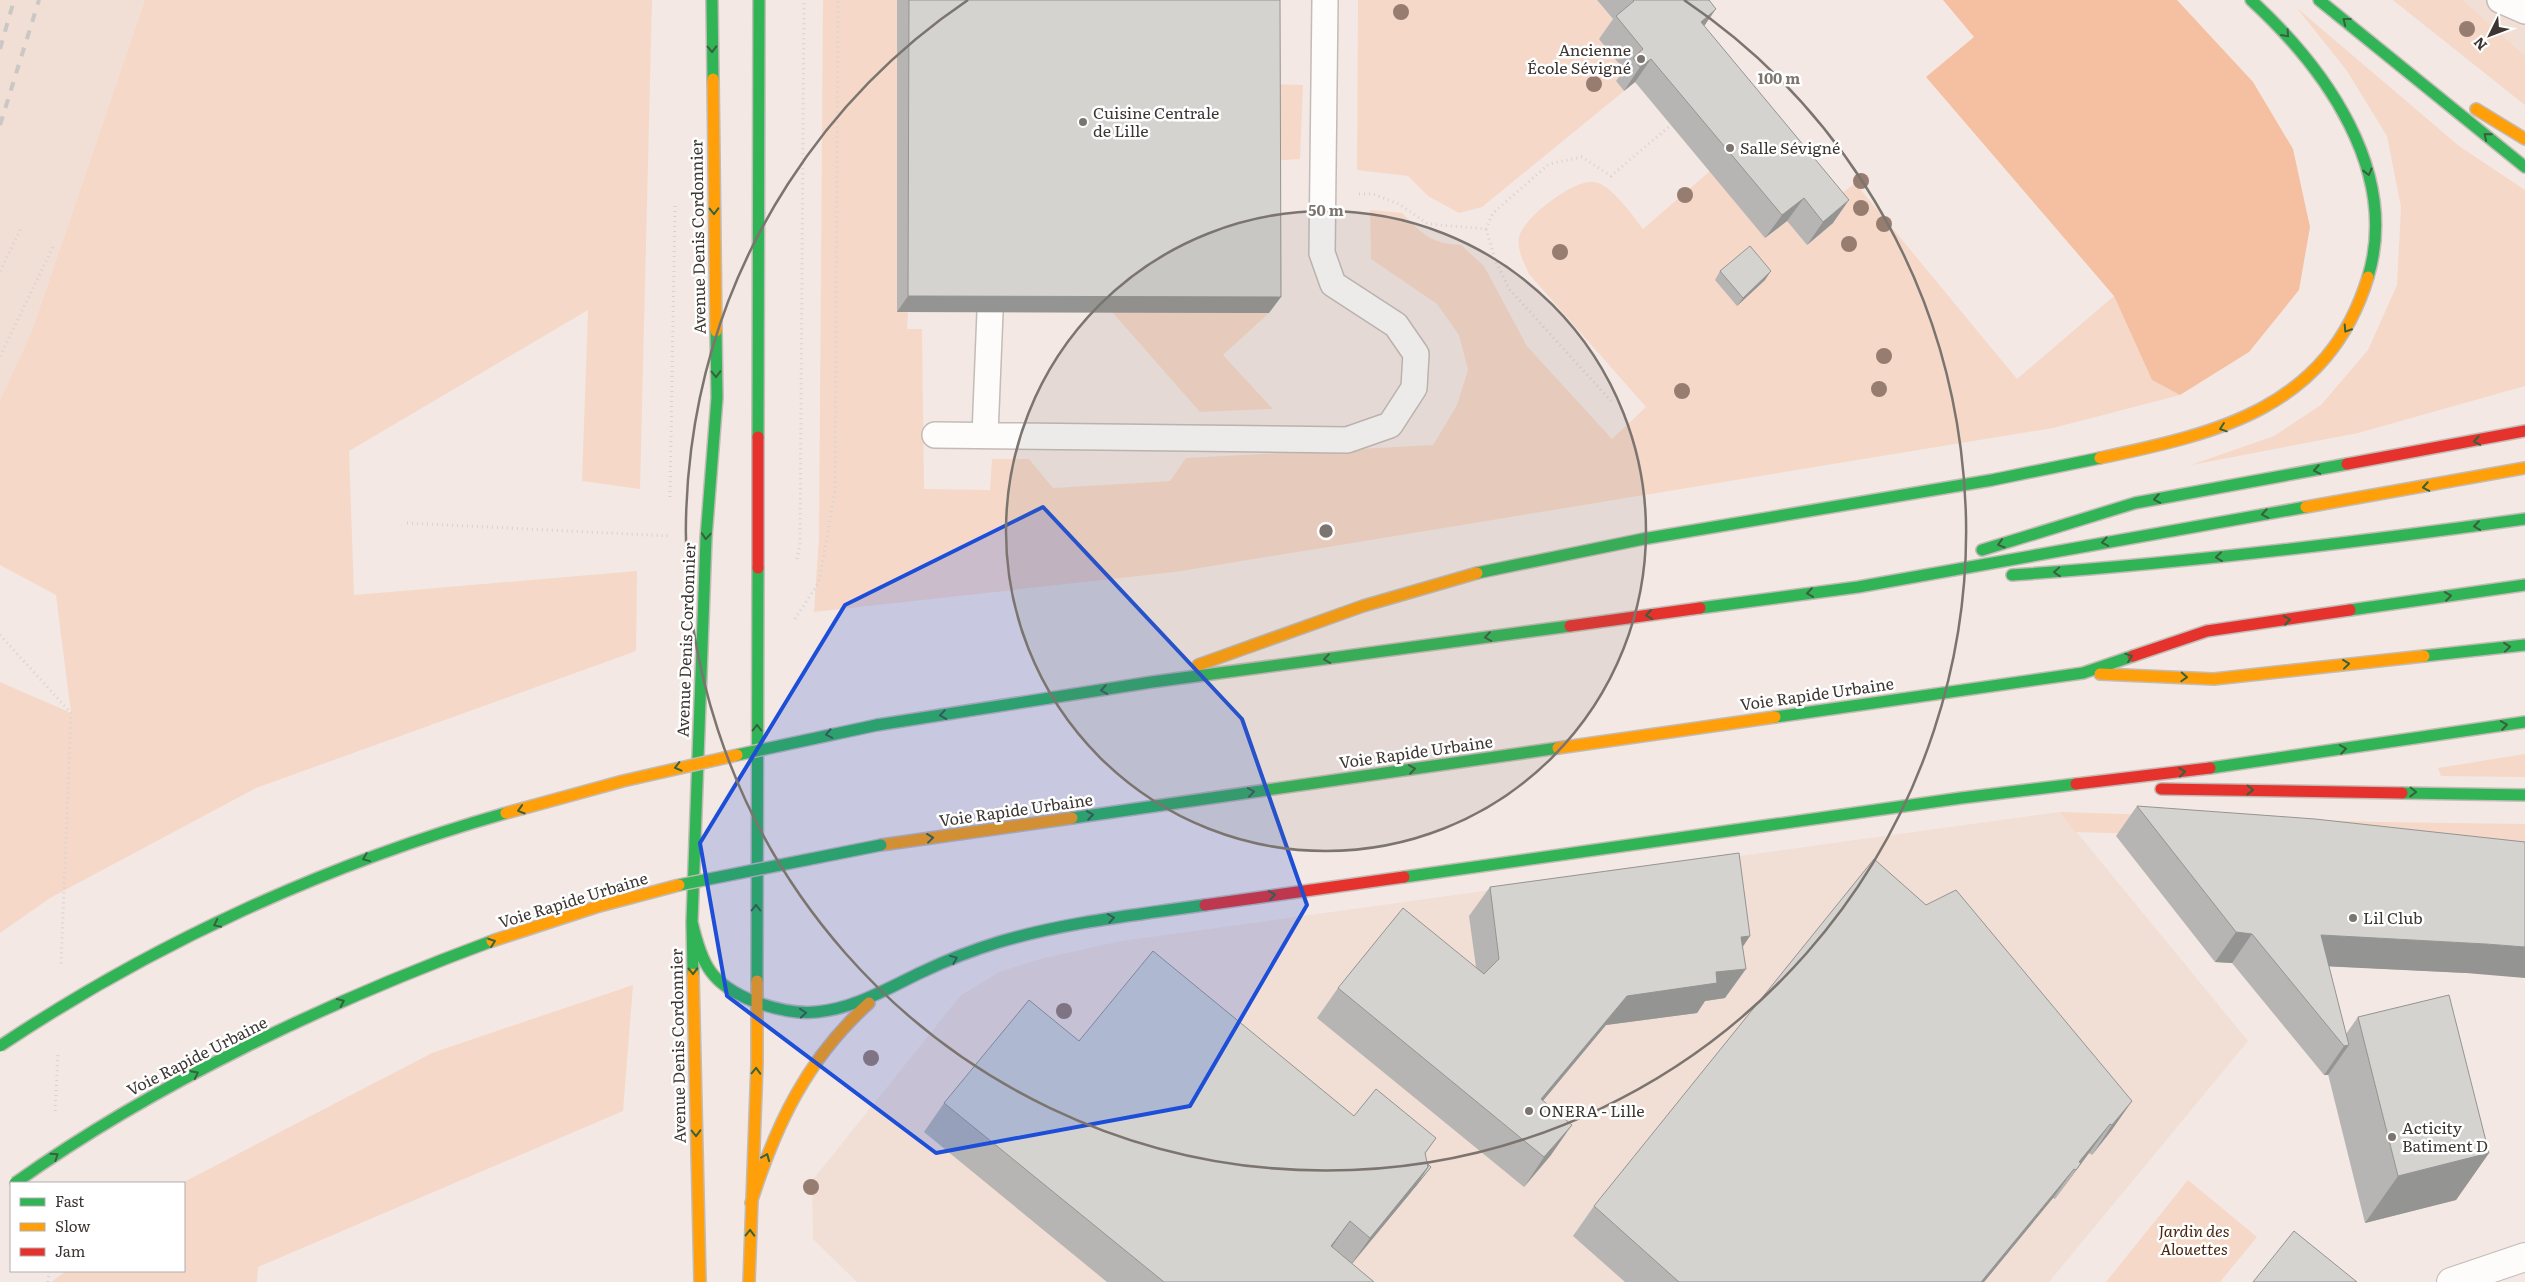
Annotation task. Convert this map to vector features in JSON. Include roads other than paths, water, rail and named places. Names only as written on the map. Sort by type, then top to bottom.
[{"type":"main road","name":"Avenue Denis Cordonnier","points":[[700,1282],[692,922],[706,538],[717,398],[712,0]]},
{"type":"main road","points":[[749,1282],[756,1064],[759,0]]},
{"type":"main road","points":[[1152,682],[1341,612],[1431,584],[1531,560],[2031,473],[2179,442],[2236,424],[2277,401],[2306,380],[2328,358],[2352,322],[2365,290],[2373,259],[2376,230],[2373,194],[2364,158],[2340,102],[2312,64],[2284,32],[2251,0]]},
{"type":"main road","points":[[2319,0],[2373,41],[2525,167]]},
{"type":"main road","points":[[2373,41],[2525,139]]},
{"type":"main road","points":[[1972,552],[2135,504],[2525,432]]},
{"type":"main road","points":[[0,1046],[68,1002],[126,968],[260,903],[373,855],[588,789],[725,755],[877,725],[1152,682],[1858,587],[2525,468]]},
{"type":"main road","points":[[1997,576],[2136,566],[2354,543],[2525,519]]},
{"type":"main road","points":[[1858,587],[1953,558]]},
{"type":"main road","points":[[1858,587],[1977,578]]},
{"type":"main road","points":[[2083,673],[2206,631],[2525,585]]},
{"type":"main road","points":[[2083,673],[2214,679],[2525,645]]},
{"type":"main road","name":"Voie Rapide Urbaine","points":[[16,1182],[122,1114],[175,1084],[304,1020],[431,964],[595,907],[737,874],[881,845],[2083,673]]},
{"type":"main road","points":[[692,922],[698,947],[709,968],[723,986],[756,1002],[794,1014],[835,1010],[878,995],[923,971],[983,947],[1018,936],[1108,918],[1961,798],[2134,778],[2525,722]]},
{"type":"main road","points":[[2134,778],[2158,789],[2525,795]]},
{"type":"main road","points":[[751,1203],[763,1162],[805,1076],[852,1016],[878,995]]},
{"type":"street","points":[[2451,1282],[2525,1257]]},
{"type":"lane","points":[[935,435],[1347,440],[1390,425],[1414,388],[1416,354],[1396,325],[1333,284],[1322,253],[1325,0]]},
{"type":"lane","points":[[2500,0],[2525,11]]},
{"type":"lane","points":[[985,435],[990,312]]},
{"type":"railway","points":[[0,49],[14,0]]},
{"type":"railway","points":[[0,125],[39,0]]},
{"type":"place","name":"Ancienne École Sévigné","points":[[1641,59]]},
{"type":"place","name":"Cuisine Centrale de Lille","points":[[1083,122]]},
{"type":"place","name":"Salle Sévigné","points":[[1730,148]]},
{"type":"place","name":"Lil Club","points":[[2353,918]]},
{"type":"place","name":"ONERA - Lille","points":[[1529,1111]]},
{"type":"place","name":"Acticity Batiment D","points":[[2392,1137]]},
{"type":"park label","name":"Jardin des Alouettes","points":[[2194,1240]]}]
